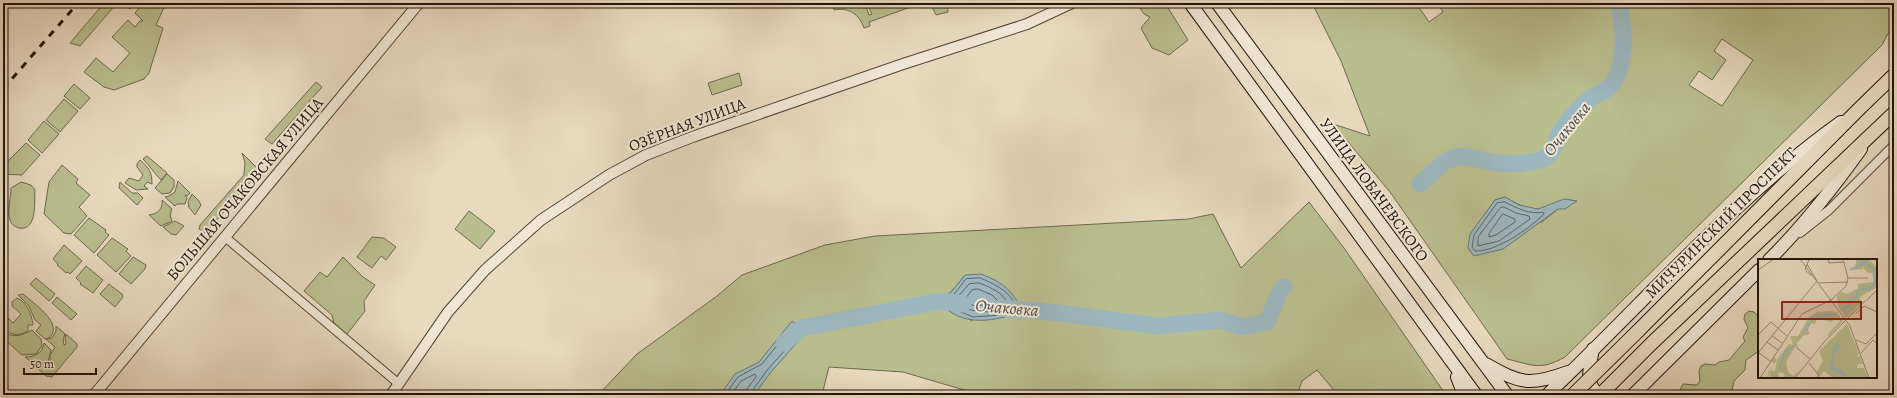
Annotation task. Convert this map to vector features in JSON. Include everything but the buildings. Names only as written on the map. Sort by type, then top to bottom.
[{"type":"main road","points":[[1190,3],[1476,395]]},
{"type":"main road","name":"УЛИЦА ЛОБАЧЕВСКОГО","points":[[1216,3],[1481,362],[1507,395]]},
{"type":"main road","name":"МИЧУРИНСКИЙ ПРОСПЕКТ","points":[[1573,395],[1858,110],[1894,76]]},
{"type":"main road","points":[[1547,395],[1747,197],[1802,150],[1858,110]]},
{"type":"main road","points":[[1593,349],[1589,379],[1591,386],[1600,395],[1651,344],[1894,113]]},
{"type":"main road","points":[[1770,259],[1784,246],[1844,173],[1870,137]]},
{"type":"main road","points":[[1632,395],[1758,271]]},
{"type":"main road","points":[[1450,361],[1464,395]]},
{"type":"main road","points":[[1481,362],[1512,379],[1532,382],[1545,380],[1573,370]]},
{"type":"street","name":"БОЛЬШАЯ ОЧАКОВСКАЯ УЛИЦА","points":[[94,395],[419,3]]},
{"type":"street","name":"ОЗЁРНАЯ УЛИЦА","points":[[391,395],[448,312],[485,270],[541,220],[609,175],[646,155],[695,136],[903,64],[1027,24],[1072,3]]},
{"type":"street","points":[[1784,246],[1829,210],[1894,145]]},
{"type":"street","points":[[225,237],[399,384]]},
{"type":"green space","points":[[104,3],[117,3],[80,46],[70,43]]},
{"type":"green space","points":[[122,3],[166,3],[156,25],[163,28],[149,73],[144,79],[114,90],[104,87],[84,72],[96,58],[113,72],[130,53],[112,37],[128,20],[135,27],[140,21],[143,21],[135,13],[139,8],[135,4],[130,9]]},
{"type":"green space","points":[[832,3],[865,3],[869,15],[872,14],[867,3],[895,3],[892,7],[898,6],[897,3],[919,4],[869,22],[870,26],[864,28],[856,15],[849,11],[839,9],[834,10]]},
{"type":"green space","points":[[930,3],[947,3],[948,12],[936,15]]},
{"type":"green space","points":[[1137,3],[1165,3],[1188,40],[1169,55],[1152,48],[1141,28],[1150,17],[1144,14]]},
{"type":"green space","points":[[1312,3],[1416,3],[1429,22],[1443,12],[1438,3],[1820,3],[1842,7],[1843,3],[1889,3],[1893,24],[1882,45],[1565,357],[1549,364],[1536,366],[1507,359],[1390,192],[1333,124],[1370,136],[1341,61]],"holes":[[[1722,39],[1753,60],[1722,106],[1689,85],[1699,71],[1712,80],[1726,60],[1714,51]],[[1505,197],[1525,207],[1533,209],[1547,207],[1569,200],[1576,201],[1558,209],[1542,222],[1483,217],[1495,200]]]},
{"type":"green space","points":[[739,73],[742,85],[712,95],[708,83]]},
{"type":"green space","points":[[316,82],[322,87],[272,144],[265,139]]},
{"type":"green space","points":[[74,84],[90,98],[80,109],[64,96]]},
{"type":"green space","points":[[64,99],[78,111],[60,132],[46,120]]},
{"type":"green space","points":[[44,121],[59,134],[42,153],[28,140]]},
{"type":"green space","points":[[26,143],[40,155],[22,175],[3,174],[3,166]]},
{"type":"green space","points":[[242,153],[260,171],[204,233],[199,229],[200,225],[244,175],[245,163]]},
{"type":"green space","points":[[147,156],[167,173],[161,180],[143,159]]},
{"type":"green space","points":[[140,160],[149,170],[152,184],[147,182],[144,186],[148,189],[136,190],[125,183],[129,178],[139,181],[143,175],[137,167]]},
{"type":"green space","points":[[62,165],[78,179],[76,183],[90,195],[79,207],[87,216],[71,234],[64,233],[44,214],[49,182]]},
{"type":"green space","points":[[167,174],[174,180],[174,187],[170,193],[162,194],[155,188]]},
{"type":"green space","points":[[178,181],[190,193],[187,196],[185,195],[187,198],[185,204],[177,204],[175,206],[165,197],[175,192]]},
{"type":"green space","points":[[21,182],[31,185],[35,190],[34,214],[29,225],[25,228],[19,228],[13,225],[9,216],[11,188]]},
{"type":"green space","points":[[120,182],[132,193],[138,193],[143,198],[137,205],[119,188]]},
{"type":"green space","points":[[192,194],[201,205],[195,215],[188,206],[188,202]]},
{"type":"green space","points":[[162,200],[172,209],[170,215],[172,221],[161,226],[149,215],[155,214],[161,208]]},
{"type":"green space","points":[[1309,202],[1344,248],[1446,395],[1338,395],[1317,370],[1302,381],[1298,392],[1291,395],[981,395],[903,372],[829,367],[822,395],[598,395],[637,354],[717,296],[742,275],[825,245],[875,236],[1189,219],[1213,214],[1241,268]],"holes":[[[965,275],[972,321],[940,301],[952,291]]]},
{"type":"green space","points":[[469,211],[495,231],[480,249],[455,229]]},
{"type":"green space","points":[[89,218],[106,230],[105,232],[109,235],[94,253],[74,235]]},
{"type":"green space","points":[[175,221],[184,226],[176,235],[171,234],[163,227]]},
{"type":"green space","points":[[372,237],[384,238],[396,247],[386,260],[381,256],[372,268],[357,257]]},
{"type":"green space","points":[[112,238],[128,249],[126,251],[131,256],[116,272],[97,255]]},
{"type":"green space","points":[[64,245],[82,261],[70,274],[68,272],[66,273],[53,259]]},
{"type":"green space","points":[[133,257],[146,265],[145,269],[131,284],[119,274]]},
{"type":"green space","points":[[343,257],[363,277],[375,285],[364,301],[365,311],[344,338],[336,332],[332,315],[304,291],[320,272],[327,277]]},
{"type":"green space","points":[[86,266],[103,280],[93,293],[80,284],[81,283],[76,278]]},
{"type":"green space","points":[[36,278],[55,294],[49,301],[30,284]]},
{"type":"green space","points":[[109,284],[122,294],[123,297],[115,307],[100,294]]},
{"type":"green space","points":[[23,294],[40,308],[50,320],[53,326],[53,332],[49,338],[45,339],[36,331],[41,325],[35,320],[29,306],[18,295]]},
{"type":"green space","points":[[57,297],[77,314],[71,320],[52,303]]},
{"type":"green space","points":[[17,298],[24,302],[33,325],[28,325],[28,331],[18,335],[12,334],[3,329],[3,316],[5,315],[13,323],[21,314],[12,306],[12,302]]},
{"type":"green space","points":[[1749,311],[1754,312],[1758,316],[1758,352],[1746,360],[1745,370],[1734,381],[1732,391],[1728,395],[1677,395],[1683,384],[1697,385],[1700,381],[1699,371],[1701,366],[1705,364],[1715,365],[1719,362],[1729,360],[1745,341],[1743,337],[1748,328],[1744,319],[1745,314]]},
{"type":"green space","points":[[56,326],[65,334],[63,340],[64,345],[66,344],[66,334],[77,344],[77,347],[52,377],[46,376],[37,368],[41,364],[50,363],[50,355],[55,347],[46,339],[52,338],[56,331]]},
{"type":"green space","points":[[32,330],[41,339],[42,346],[36,354],[22,355],[3,338],[3,332],[18,336]]},
{"type":"green space","points":[[44,343],[51,350],[48,362],[36,366],[25,357],[38,354]]},
{"type":"water","points":[[1505,197],[1519,205],[1538,209],[1564,199],[1577,201],[1565,209],[1558,209],[1503,249],[1474,256],[1468,248],[1470,234],[1495,200]]},
{"type":"water","points":[[981,274],[1002,284],[1024,311],[991,320],[968,319],[957,316],[948,310],[940,301],[952,291],[965,275]]},
{"type":"water","points":[[792,321],[802,328],[801,338],[771,372],[754,395],[720,395],[735,374],[759,362]]},
{"type":"waterway","name":"Очаковка","points":[[1420,184],[1443,164],[1456,157],[1468,157],[1492,162],[1514,164],[1535,161],[1549,155],[1562,129],[1571,118],[1588,100],[1607,89],[1614,81],[1619,71],[1622,60],[1623,36],[1618,3]]},
{"type":"waterway","name":"Очаковка","points":[[1001,308],[1060,313],[1158,326],[1221,320],[1242,327],[1267,322],[1280,291],[1284,287]]},
{"type":"waterway","name":"Очаковка","points":[[784,343],[802,328],[940,301],[963,304]]},
{"type":"railway","points":[[3,7],[7,3]]},
{"type":"railway","points":[[3,89],[78,3]]}]
